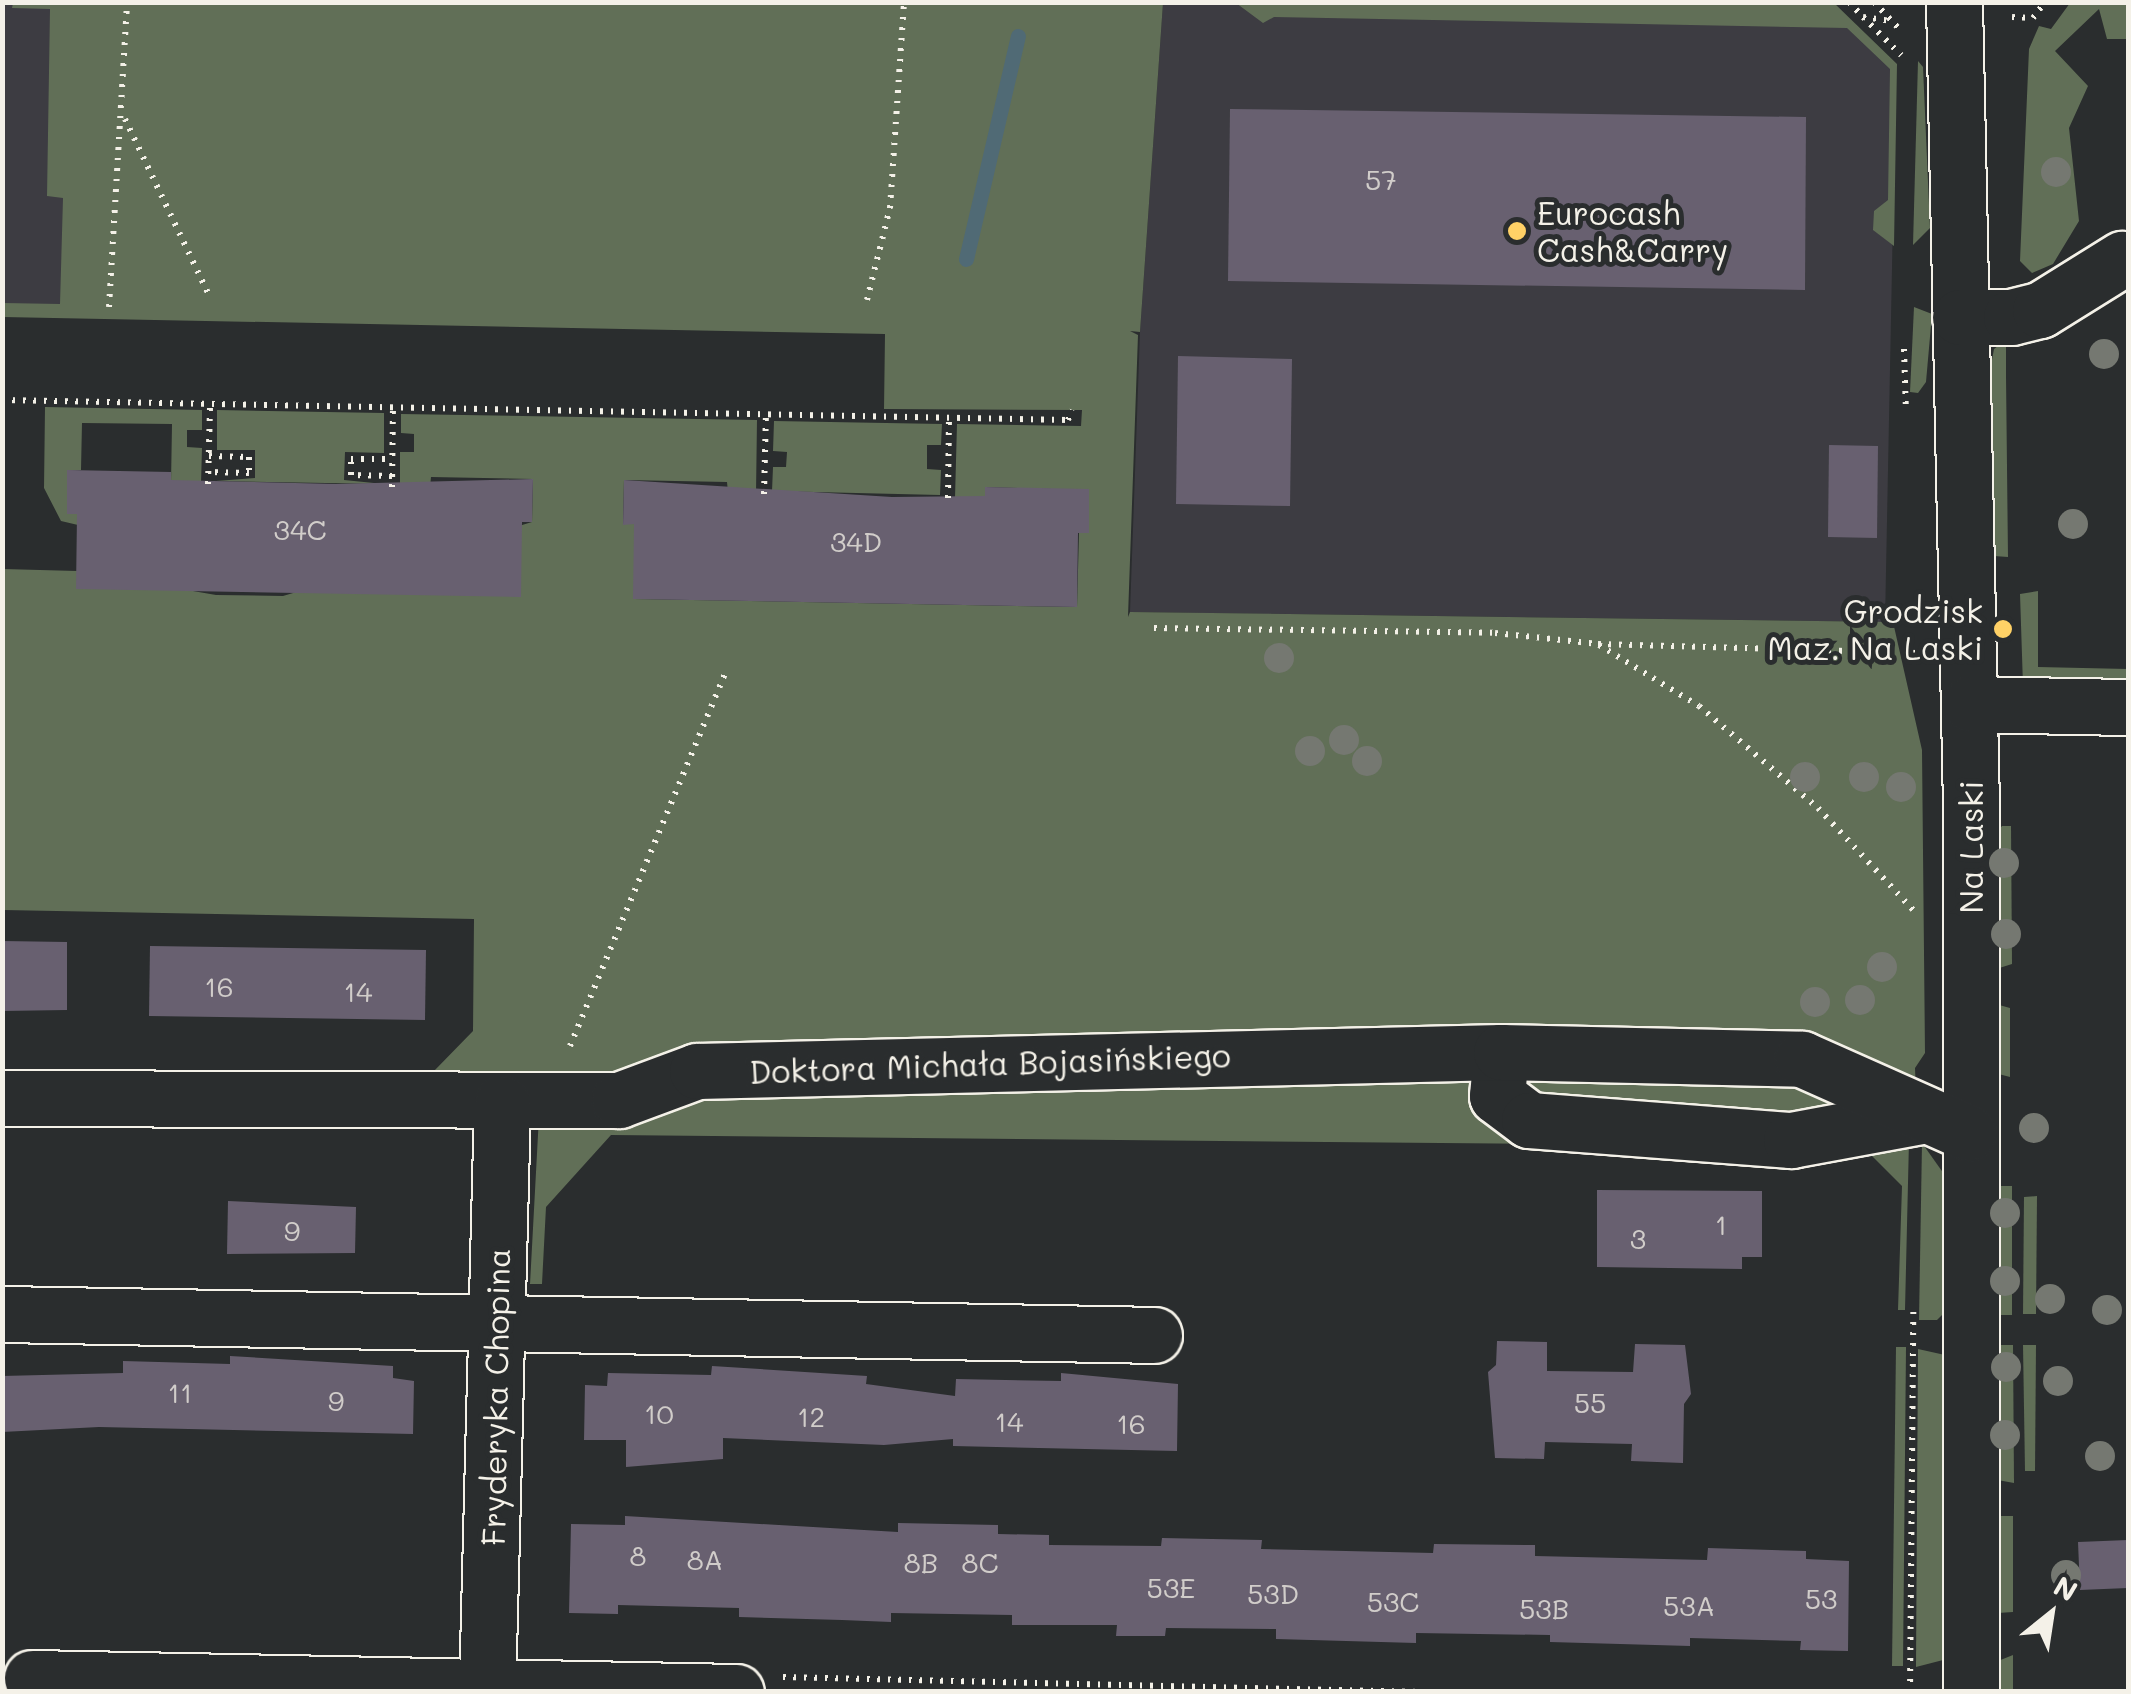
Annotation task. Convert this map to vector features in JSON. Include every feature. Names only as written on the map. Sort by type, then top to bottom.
[{"type":"street","name":"Na Laski","points":[[1930,9],[1960,317],[1970,679],[1944,1124],[1971,1692]]},
{"type":"street","points":[[1960,317],[2011,318],[2040,310],[2122,259]]},
{"type":"street","points":[[1970,679],[2128,707]]},
{"type":"street","points":[[1500,1052],[1497,1096],[1529,1120],[1791,1140],[1944,1124]]},
{"type":"street","name":"Doktora Michała Bojasińskiego","points":[[2,1098],[560,1102],[619,1100],[697,1071],[1500,1052],[1802,1059],[1944,1124]]},
{"type":"street","name":"Fryderyka Chopina","points":[[487,1690],[502,1103]]},
{"type":"street","points":[[2,1314],[1154,1335]]},
{"type":"street","points":[[32,1678],[736,1692]]},
{"type":"path","points":[[109,307],[125,118],[127,2]]},
{"type":"path","points":[[867,300],[890,208],[904,2]]},
{"type":"path","points":[[1849,2],[1863,17],[1930,9]]},
{"type":"path","points":[[2012,17],[2033,18],[2044,2]]},
{"type":"path","points":[[125,118],[208,293]]},
{"type":"path","points":[[2,400],[1068,420],[1072,410]]},
{"type":"path","points":[[208,484],[210,404]]},
{"type":"path","points":[[392,487],[393,408]]},
{"type":"path","points":[[764,494],[766,414]]},
{"type":"path","points":[[948,498],[949,418]]},
{"type":"path","points":[[208,456],[249,457],[249,473],[208,472]]},
{"type":"path","points":[[392,459],[351,459],[350,475],[392,476]]},
{"type":"path","points":[[1154,628],[1495,632],[1970,679]]},
{"type":"path","points":[[1598,644],[1700,706],[1818,808],[1920,916]]},
{"type":"path","points":[[560,1102],[580,1016],[728,668]]},
{"type":"path","points":[[1910,1692],[1913,1300]]},
{"type":"shaded area","points":[[3,3],[82,3],[74,311],[3,309]]},
{"type":"shaded area","points":[[1163,3],[1836,6],[1896,65],[1885,622],[1130,612],[1140,332]]},
{"type":"green space","points":[[13,3],[1163,3],[1140,332],[1130,331],[1138,335],[1128,617],[1130,612],[1893,622],[1922,750],[1925,1053],[1915,1068],[1916,1092],[1830,1049],[593,1080],[434,1071],[473,1031],[474,919],[3,910],[3,569],[77,571],[216,595],[283,596],[532,522],[533,479],[431,477],[430,488],[400,488],[400,452],[414,452],[414,434],[401,433],[401,414],[757,420],[756,494],[728,493],[727,482],[624,480],[623,524],[634,524],[634,599],[1077,607],[1079,533],[1089,533],[1089,490],[985,487],[985,498],[955,498],[957,424],[1081,426],[1082,410],[884,409],[885,334],[3,317],[3,303],[60,304],[63,198],[47,196],[50,9],[12,8]]},
{"type":"green space","points":[[1236,3],[1834,3],[1897,64],[1894,246],[1873,230],[1874,211],[1888,200],[1890,69],[1847,28],[1274,17],[1263,23]]},
{"type":"green space","points":[[2070,3],[2128,3],[2128,39],[2107,39],[2099,9],[2055,51],[2088,86],[2069,128],[2079,221],[2053,264],[2032,273],[2020,261],[2029,49],[2039,26],[2051,29]]},
{"type":"green space","points":[[1918,61],[1923,67],[1930,228],[1913,245]]},
{"type":"green space","points":[[1914,307],[1932,314],[1926,382],[1918,393],[1910,392]]},
{"type":"green space","points":[[2006,340],[2008,557],[1994,556],[1991,365],[1994,349]]},
{"type":"green space","points":[[45,407],[202,410],[202,430],[187,430],[187,447],[202,448],[201,484],[171,483],[172,424],[82,423],[81,470],[67,471],[67,513],[78,514],[78,525],[61,521],[44,488]]},
{"type":"green space","points":[[217,410],[384,413],[384,453],[345,452],[344,480],[384,484],[216,481],[255,478],[255,450],[217,450]]},
{"type":"green space","points":[[774,421],[942,424],[941,445],[927,445],[927,469],[941,470],[940,495],[772,491],[773,467],[786,467],[787,452],[773,451]]},
{"type":"green space","points":[[2038,591],[2038,667],[2128,669],[2128,687],[2023,686],[2020,594]]},
{"type":"green space","points":[[2002,826],[2011,826],[2012,964],[1993,970],[1996,833]]},
{"type":"green space","points":[[1992,1003],[2010,1008],[2010,1077],[1991,1072]]},
{"type":"green space","points":[[1480,1064],[1539,1144],[611,1135],[546,1207],[542,1284],[530,1284],[539,1116],[682,1084]]},
{"type":"green space","points":[[1781,1068],[1873,1118],[1551,1107],[1514,1072]]},
{"type":"green space","points":[[1909,1141],[1905,1310],[1898,1310],[1902,1186],[1864,1148]]},
{"type":"green space","points":[[1922,1143],[1944,1174],[1944,1313],[1937,1320],[1919,1320]]},
{"type":"green space","points":[[1997,1186],[2012,1186],[2012,1315],[1998,1315]]},
{"type":"green space","points":[[2037,1196],[2036,1314],[2023,1314],[2024,1197]]},
{"type":"green space","points":[[1996,1345],[2013,1345],[2014,1483],[1992,1479]]},
{"type":"green space","points":[[2023,1345],[2036,1345],[2035,1471],[2025,1471]]},
{"type":"green space","points":[[1896,1347],[1906,1347],[1903,1666],[1892,1666]]},
{"type":"green space","points":[[1918,1349],[1945,1355],[1947,1659],[1916,1667]]},
{"type":"green space","points":[[1999,1516],[2013,1516],[2013,1612],[1998,1613],[1993,1523]]},
{"type":"green space","points":[[2013,1655],[2013,1691],[1994,1691],[1993,1663]]},
{"type":"building","name":"Eurocash Cash&Carry","points":[[1230,109],[1806,117],[1805,290],[1228,281]]},
{"type":"building","points":[[1178,356],[1292,359],[1290,506],[1176,504]]},
{"type":"building","points":[[1829,445],[1878,446],[1877,538],[1828,537]]},
{"type":"building","points":[[67,470],[171,472],[171,480],[336,484],[533,479],[532,522],[522,522],[521,597],[76,589],[77,514],[67,514]]},
{"type":"building","points":[[624,480],[892,497],[985,496],[985,487],[1089,489],[1089,533],[1078,533],[1077,607],[633,599],[634,524],[623,525]]},
{"type":"building","points":[[2,941],[67,942],[67,1010],[2,1011]]},
{"type":"building","points":[[150,946],[426,950],[425,1020],[149,1016]]},
{"type":"building","points":[[1597,1190],[1762,1191],[1762,1257],[1742,1257],[1742,1269],[1597,1267]]},
{"type":"building","points":[[228,1201],[356,1207],[355,1253],[227,1254]]},
{"type":"building","points":[[1497,1341],[1547,1342],[1547,1371],[1633,1372],[1635,1344],[1685,1345],[1691,1394],[1684,1404],[1683,1463],[1631,1461],[1632,1444],[1545,1442],[1544,1459],[1495,1458],[1488,1372],[1496,1365]]},
{"type":"building","points":[[230,1356],[393,1366],[393,1378],[414,1381],[413,1434],[99,1427],[2,1432],[2,1376],[123,1373],[123,1361],[230,1364]]},
{"type":"building","points":[[712,1366],[867,1376],[866,1384],[955,1396],[956,1379],[1061,1381],[1061,1373],[1178,1384],[1177,1451],[953,1446],[953,1439],[884,1445],[723,1438],[723,1459],[626,1467],[626,1440],[584,1440],[585,1385],[607,1386],[608,1373],[711,1375]]},
{"type":"building","points":[[625,1516],[898,1532],[898,1523],[998,1525],[998,1534],[1049,1535],[1049,1545],[1161,1546],[1162,1538],[1262,1540],[1261,1549],[1433,1553],[1434,1544],[1535,1545],[1535,1556],[1707,1560],[1708,1548],[1806,1551],[1806,1559],[1849,1561],[1848,1651],[1800,1650],[1801,1641],[1690,1638],[1690,1646],[1550,1642],[1550,1635],[1416,1633],[1416,1643],[1276,1639],[1276,1629],[1166,1628],[1165,1636],[1116,1636],[1117,1625],[1012,1625],[1012,1615],[891,1613],[891,1622],[739,1617],[739,1608],[618,1605],[618,1614],[569,1613],[571,1524],[625,1525]]},
{"type":"building","points":[[2128,1540],[2128,1588],[2080,1590],[2078,1542]]},
{"type":"waterway","points":[[966,259],[1018,36]]},
{"type":"place","name":"Eurocash Cash&Carry","points":[[1517,231]]},
{"type":"place","name":"Grodzisk Maz. Na Laski","points":[[2003,629]]}]
